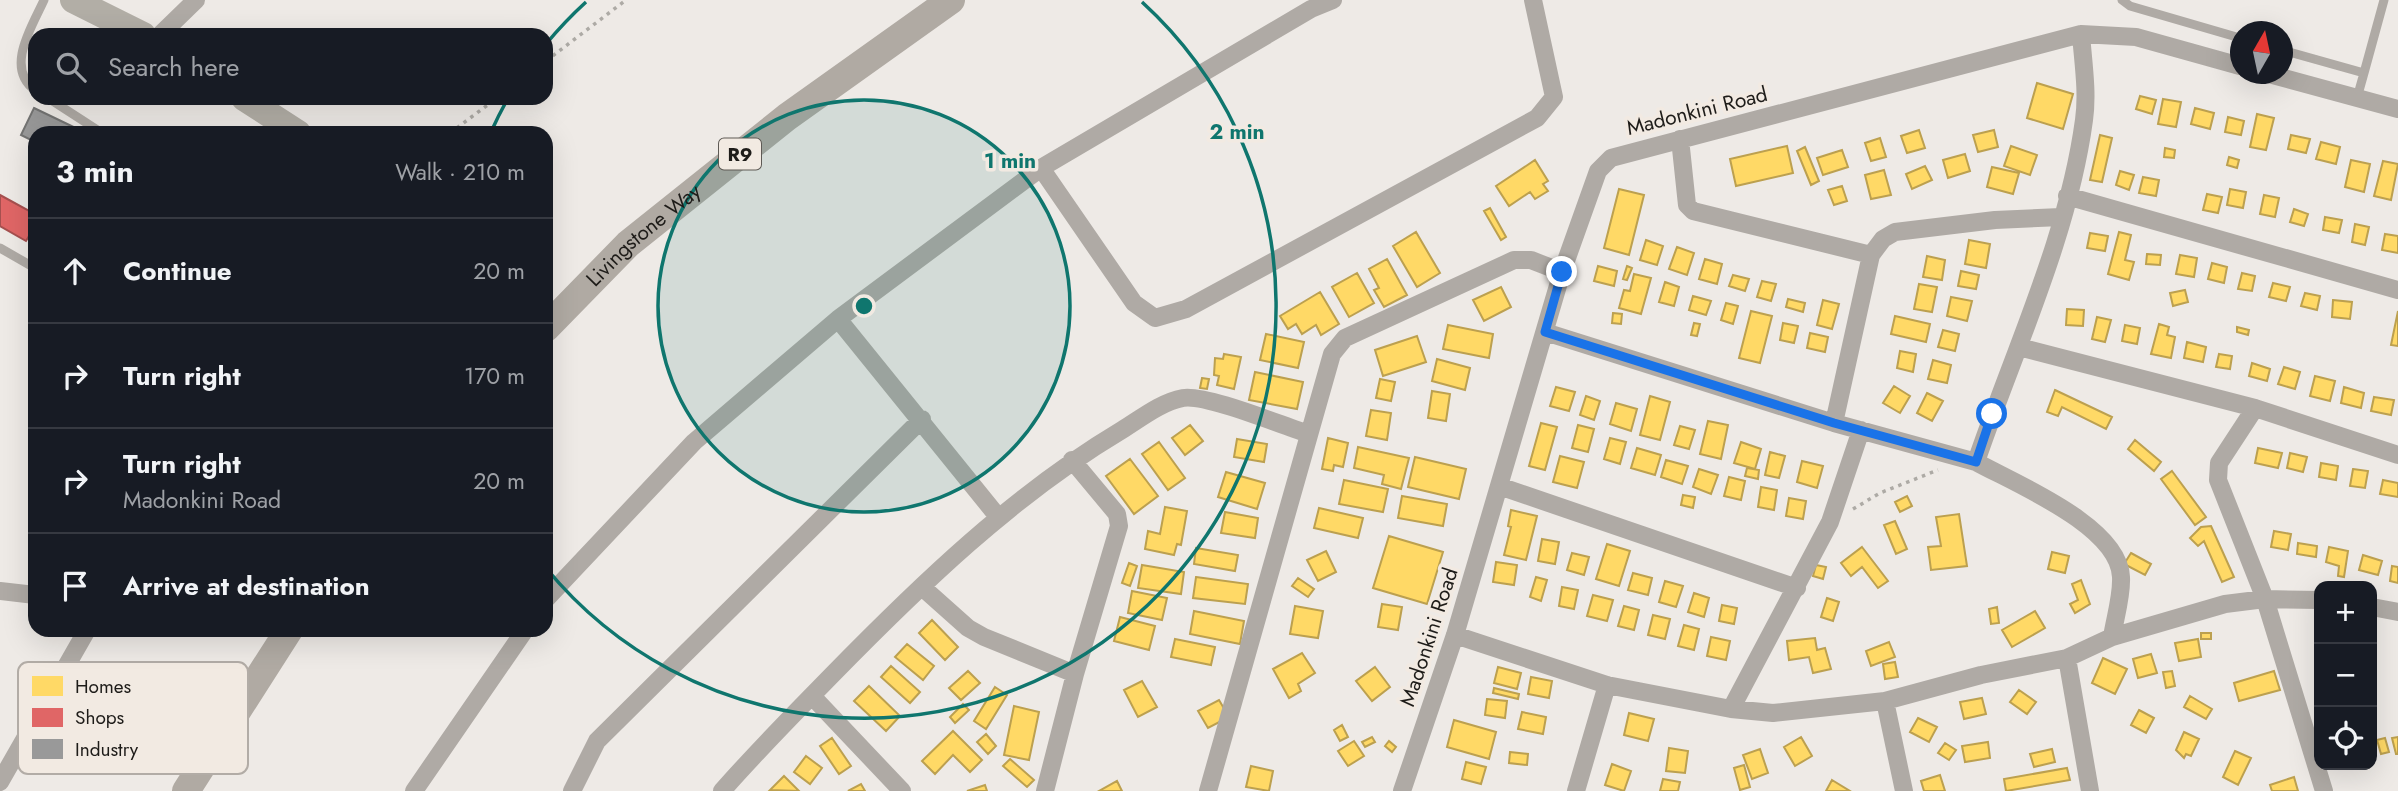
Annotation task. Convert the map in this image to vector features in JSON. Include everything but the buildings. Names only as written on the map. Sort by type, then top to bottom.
[{"type":"highway","name":"Livingstone Way","points":[[553,321],[628,244],[787,117],[951,0]]},
{"type":"highway","points":[[248,694],[285,637]]},
{"type":"highway","points":[[186,791],[197,774]]},
{"type":"main road","points":[[73,0],[129,28]]},
{"type":"main road","points":[[255,105],[287,126]]},
{"type":"street","points":[[167,28],[196,0]]},
{"type":"street","points":[[553,593],[694,442],[838,318],[1041,168],[1311,9],[1333,0]]},
{"type":"street","points":[[1041,168],[1134,303],[1154,318],[1186,309],[1537,118],[1554,97],[1533,0]]},
{"type":"street","points":[[1976,462],[2019,347],[2062,217],[2084,121],[2081,34]]},
{"type":"street","name":"Madonkini Road","points":[[1402,791],[1455,635],[1562,272],[1598,171],[1611,158],[2081,34],[2136,37],[2230,63]]},
{"type":"street","points":[[2293,81],[2398,109]]},
{"type":"street","points":[[1680,139],[1687,205],[1693,211],[1871,255]]},
{"type":"street","points":[[2067,196],[2398,290]]},
{"type":"street","points":[[1834,423],[1871,255],[1883,239],[1895,232],[1994,220],[2062,217]]},
{"type":"street","points":[[1208,791],[1332,354],[1345,338],[1514,260],[1531,260],[1562,272]]},
{"type":"street","points":[[838,318],[999,518]]},
{"type":"street","points":[[1545,332],[1834,423],[1976,462],[2091,527],[2111,550],[2121,576],[2112,637]]},
{"type":"street","points":[[2019,347],[2255,408],[2398,455]]},
{"type":"street","points":[[722,791],[812,696],[922,587],[999,518],[1072,460],[1163,405],[1184,398],[1195,398],[1310,434]]},
{"type":"street","points":[[2255,408],[2220,463],[2218,480],[2265,598],[2324,791]]},
{"type":"street","points":[[572,791],[597,741],[922,419]]},
{"type":"street","points":[[1731,709],[1830,522],[1861,430]]},
{"type":"street","points":[[1045,791],[1119,520],[1072,460]]},
{"type":"street","points":[[1499,486],[1797,588]]},
{"type":"street","points":[[922,587],[968,628],[1075,674]]},
{"type":"street","points":[[0,591],[28,594]]},
{"type":"street","points":[[1455,635],[1607,685],[1731,709],[1773,713],[1885,701],[1981,675],[2067,658],[2112,637],[2225,604],[2265,598],[2314,600]]},
{"type":"street","points":[[2377,608],[2398,612]]},
{"type":"street","points":[[69,662],[83,637]]},
{"type":"street","points":[[414,791],[520,637]]},
{"type":"street","points":[[2067,658],[2090,791]]},
{"type":"street","points":[[1576,791],[1607,685]]},
{"type":"street","points":[[812,696],[902,791]]},
{"type":"street","points":[[1885,701],[1905,791]]},
{"type":"street","points":[[0,782],[18,751]]},
{"type":"lane","points":[[31,28],[44,0]]},
{"type":"lane","points":[[2122,0],[2130,6],[2230,35]]},
{"type":"lane","points":[[2357,98],[2384,0]]},
{"type":"lane","points":[[28,34],[23,45],[21,66],[28,78]]},
{"type":"lane","points":[[2293,53],[2364,74]]},
{"type":"lane","points":[[59,105],[91,126]]},
{"type":"lane","points":[[0,248],[28,264]]},
{"type":"path","points":[[553,56],[626,0]]},
{"type":"path","points":[[459,126],[488,105]]},
{"type":"path","points":[[1830,522],[1880,493],[1944,468],[1976,462]]},
{"type":"route","points":[[1562,272],[1545,332],[1834,423],[1976,462],[1992,414]]}]
